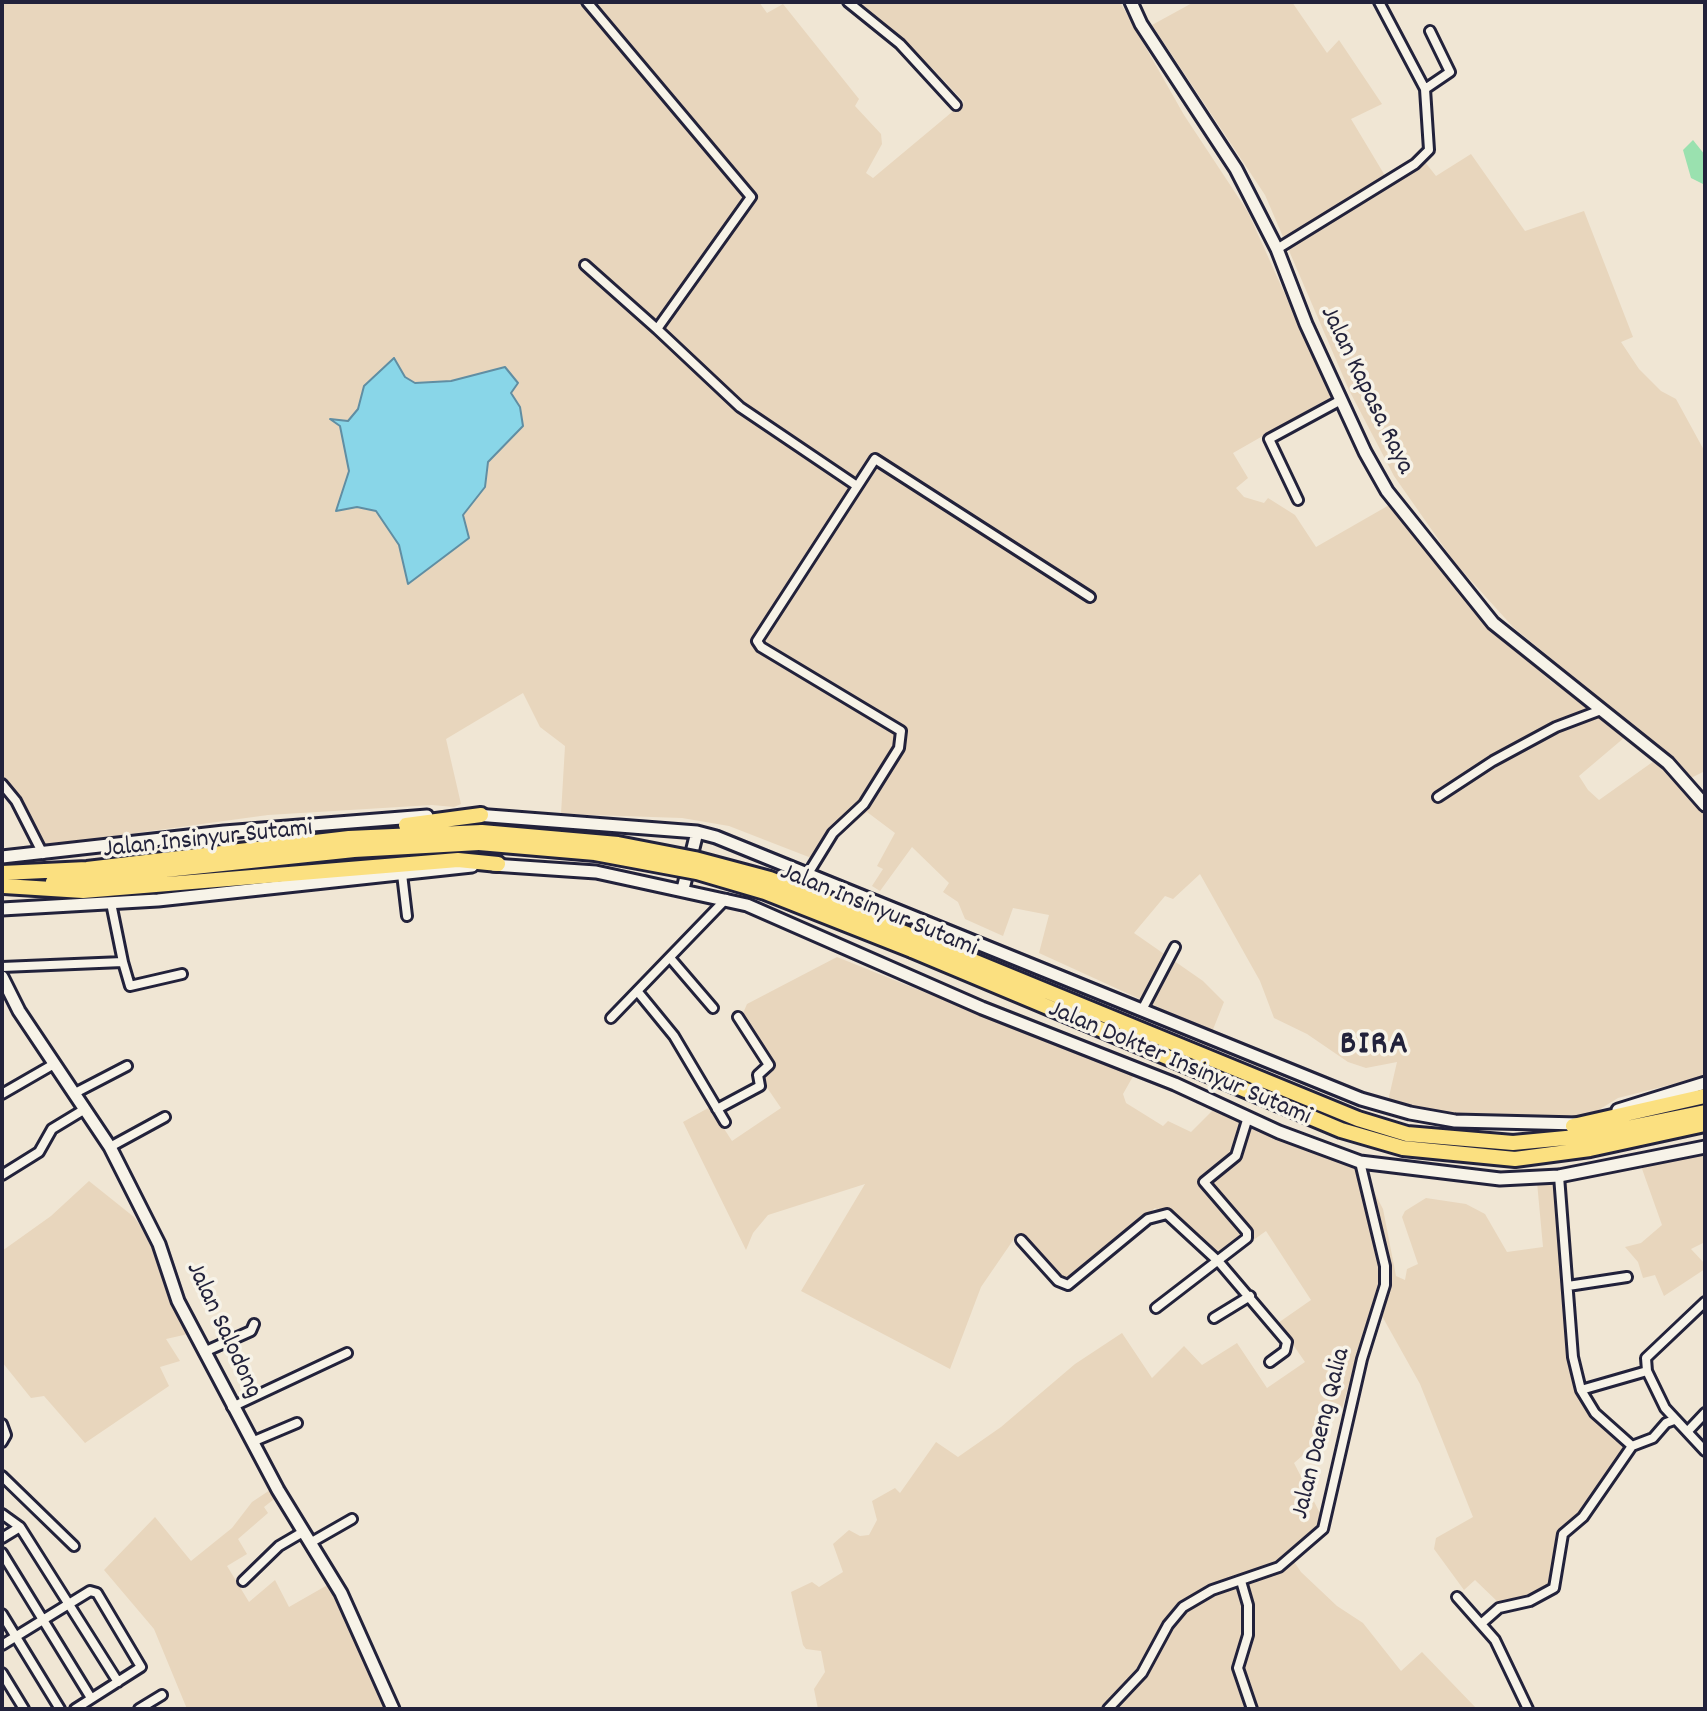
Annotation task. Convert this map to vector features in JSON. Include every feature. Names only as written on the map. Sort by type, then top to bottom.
[{"type":"highway","points":[[287,844],[481,815]]},
{"type":"highway","name":"Jalan Insinyur Sutami","points":[[3,882],[287,844],[424,832],[595,853],[697,872],[765,892],[914,944],[1343,1113],[1407,1134],[1513,1143],[1587,1136],[1705,1112]]},
{"type":"highway","name":"Jalan Insinyur Sutami","points":[[3,882],[480,838]]},
{"type":"highway","points":[[3,882],[83,891],[458,860],[498,864]]},
{"type":"highway","name":"Jalan Insinyur Sutami","points":[[914,944],[1341,1130],[1403,1148],[1515,1159],[1590,1149],[1705,1124]]},
{"type":"highway","points":[[1573,1126],[1705,1096]]},
{"type":"street","points":[[587,2],[751,197],[657,329]]},
{"type":"street","points":[[848,2],[900,44],[956,105]]},
{"type":"street","name":"Jalan Kapasa Raya","points":[[1131,2],[1141,24],[1228,156],[1277,249],[1341,400],[1387,491],[1465,590],[1518,646],[1668,763],[1705,805]]},
{"type":"street","points":[[1277,249],[1427,154],[1430,141],[1425,89],[1381,3]]},
{"type":"street","points":[[1425,89],[1450,72],[1430,31]]},
{"type":"street","points":[[585,265],[740,407],[857,486]]},
{"type":"street","points":[[1298,500],[1269,439],[1341,400]]},
{"type":"street","points":[[809,872],[833,833],[864,804],[899,748],[901,731],[761,647],[757,641],[875,459],[1090,597]]},
{"type":"street","points":[[1438,797],[1531,740],[1601,710]]},
{"type":"street","points":[[2,784],[22,811],[44,855]]},
{"type":"street","points":[[2,857],[44,855],[224,832],[481,815],[697,832],[809,872],[1361,1099],[1410,1113],[1455,1121],[1573,1126],[1705,1083]]},
{"type":"street","points":[[683,889],[697,832]]},
{"type":"street","name":"Jalan Dokter Insinyur Sutami","points":[[2,909],[111,903],[498,864],[596,872],[683,889],[761,910],[982,1008],[1175,1084],[1360,1162],[1500,1179],[1559,1176],[1705,1147]]},
{"type":"street","points":[[402,874],[407,916]]},
{"type":"street","points":[[611,1018],[726,899]]},
{"type":"street","points":[[111,903],[130,986],[182,974]]},
{"type":"street","points":[[1143,1008],[1175,947]]},
{"type":"street","points":[[671,959],[713,1008]]},
{"type":"street","points":[[2,967],[123,962]]},
{"type":"street","name":"Jalan Salodong","points":[[2,977],[19,1011],[110,1147],[159,1244],[178,1301],[232,1407],[341,1593],[393,1709]]},
{"type":"street","points":[[638,992],[674,1036],[725,1122]]},
{"type":"street","points":[[717,1109],[760,1086],[758,1075],[769,1065],[738,1017]]},
{"type":"street","points":[[2,1094],[54,1064]]},
{"type":"street","points":[[75,1093],[127,1066]]},
{"type":"street","points":[[2,1175],[39,1152],[52,1129],[85,1109]]},
{"type":"street","points":[[110,1147],[165,1117]]},
{"type":"street","points":[[1156,1308],[1219,1262],[1248,1235],[1204,1182],[1239,1153],[1248,1117]]},
{"type":"street","name":"Jalan Daeng Qalia","points":[[1108,1709],[1142,1673],[1168,1625],[1183,1607],[1212,1590],[1279,1567],[1315,1540],[1328,1518],[1362,1359],[1385,1285],[1385,1266],[1360,1162]]},
{"type":"street","points":[[1559,1176],[1573,1357],[1581,1390],[1595,1413],[1632,1446]]},
{"type":"street","points":[[1021,1240],[1058,1281],[1068,1285],[1148,1219],[1161,1214],[1176,1220],[1250,1296],[1288,1344],[1270,1362]]},
{"type":"street","points":[[1568,1286],[1627,1277]]},
{"type":"street","points":[[1214,1318],[1250,1296]]},
{"type":"street","points":[[1705,1302],[1646,1358],[1647,1371],[1674,1420],[1705,1451]]},
{"type":"street","points":[[204,1352],[251,1331],[254,1324]]},
{"type":"street","points":[[232,1407],[347,1353]]},
{"type":"street","points":[[1581,1390],[1647,1371]]},
{"type":"street","points":[[1688,1431],[1705,1413]]},
{"type":"street","points":[[1482,1623],[1499,1608],[1530,1601],[1554,1588],[1563,1534],[1583,1517],[1632,1446],[1653,1438],[1666,1423],[1674,1420]]},
{"type":"street","points":[[252,1442],[297,1423]]},
{"type":"street","points":[[2,1424],[6,1435],[2,1442]]},
{"type":"street","points":[[2,1476],[74,1546]]},
{"type":"street","points":[[2,1514],[20,1527],[118,1682]]},
{"type":"street","points":[[310,1543],[352,1519]]},
{"type":"street","points":[[2,1538],[20,1527]]},
{"type":"street","points":[[243,1581],[279,1546],[303,1532]]},
{"type":"street","points":[[2,1553],[91,1698]]},
{"type":"street","points":[[1241,1581],[1248,1605],[1248,1635],[1238,1668],[1252,1709]]},
{"type":"street","points":[[2,1645],[90,1591],[100,1596],[141,1664],[139,1670],[75,1709]]},
{"type":"street","points":[[1457,1597],[1495,1640],[1528,1709]]},
{"type":"street","points":[[2,1614],[60,1709]]},
{"type":"street","points":[[2,1673],[24,1709]]},
{"type":"street","points":[[139,1709],[162,1695]]},
{"type":"shaded area","points":[[2,2],[759,2],[767,13],[783,4],[859,99],[855,106],[881,134],[882,144],[866,173],[873,178],[964,102],[933,69],[856,2],[1120,2],[1184,115],[1248,212],[1331,397],[1233,453],[1248,478],[1236,488],[1244,497],[1264,503],[1268,498],[1295,515],[1316,547],[1391,504],[1418,543],[1474,611],[1549,680],[1591,708],[1625,737],[1579,776],[1588,790],[1599,800],[1654,761],[1705,814],[1705,1076],[1618,1098],[1597,1111],[1569,1119],[1539,1123],[1444,1115],[1388,1101],[1397,1062],[1366,1068],[1348,1062],[1307,1034],[1274,1018],[1260,981],[1200,874],[1173,899],[1165,896],[1134,933],[1203,981],[1224,1002],[1212,1032],[1039,953],[1049,915],[1013,908],[1003,936],[965,919],[958,902],[943,892],[949,883],[912,847],[880,891],[872,886],[883,869],[877,866],[895,833],[867,812],[837,838],[819,861],[729,826],[682,818],[561,814],[565,746],[540,727],[523,693],[446,739],[461,804],[454,807],[432,805],[268,815],[41,846],[2,787]]},
{"type":"shaded area","points":[[1194,2],[1292,2],[1327,53],[1339,40],[1382,104],[1351,119],[1390,184],[1425,162],[1436,176],[1471,154],[1525,231],[1584,211],[1633,337],[1621,342],[1639,369],[1661,391],[1676,399],[1705,452],[1705,771],[1691,778],[1662,749],[1514,628],[1455,563],[1394,476],[1349,390],[1265,195],[1152,25]]},
{"type":"shaded area","points":[[837,957],[1063,1048],[1136,1071],[1123,1094],[1126,1103],[1163,1126],[1168,1121],[1191,1132],[1216,1107],[1265,1132],[1368,1168],[1372,1188],[1383,1209],[1396,1276],[1405,1280],[1407,1269],[1418,1264],[1402,1217],[1405,1211],[1426,1198],[1466,1204],[1485,1214],[1507,1252],[1543,1247],[1537,1182],[1567,1179],[1579,1357],[1572,1367],[1579,1397],[1594,1418],[1631,1451],[1597,1502],[1560,1534],[1560,1584],[1530,1598],[1500,1604],[1475,1580],[1464,1590],[1434,1549],[1436,1538],[1473,1517],[1420,1384],[1382,1316],[1374,1336],[1361,1340],[1340,1416],[1326,1415],[1318,1442],[1294,1463],[1322,1517],[1315,1532],[1288,1553],[1301,1572],[1337,1606],[1363,1623],[1401,1671],[1422,1652],[1477,1709],[818,1709],[814,1689],[825,1672],[821,1651],[806,1649],[803,1645],[791,1592],[812,1582],[819,1587],[843,1572],[833,1544],[849,1530],[860,1536],[869,1535],[877,1520],[872,1501],[895,1488],[900,1493],[936,1442],[958,1457],[1001,1427],[1075,1364],[1122,1333],[1152,1378],[1184,1346],[1202,1365],[1237,1343],[1267,1388],[1305,1362],[1278,1323],[1311,1300],[1266,1231],[1224,1261],[1173,1216],[1155,1208],[1064,1282],[1018,1233],[981,1287],[950,1369],[801,1291],[865,1184],[768,1215],[753,1233],[746,1250],[683,1122],[710,1107],[732,1141],[781,1108],[759,1076],[773,1067],[741,1018],[747,1004]]},
{"type":"shaded area","points":[[1705,1151],[1705,1242],[1691,1249],[1705,1264],[1705,1269],[1664,1296],[1655,1275],[1643,1278],[1638,1262],[1625,1247],[1641,1243],[1662,1225],[1641,1166]]},
{"type":"shaded area","points":[[89,1181],[134,1217],[152,1242],[179,1319],[188,1334],[166,1339],[180,1361],[160,1367],[169,1386],[85,1443],[44,1396],[31,1398],[2,1362],[2,1251],[51,1216]]},
{"type":"shaded area","points":[[273,1488],[278,1496],[264,1507],[268,1513],[238,1539],[247,1554],[227,1566],[249,1602],[275,1580],[289,1607],[331,1583],[388,1709],[187,1709],[154,1629],[104,1570],[155,1517],[191,1561],[232,1528],[252,1502]]},
{"type":"green space","points":[[1693,140],[1705,155],[1705,185],[1691,178],[1683,150]]},
{"type":"water","points":[[394,358],[405,377],[415,383],[451,381],[505,367],[518,383],[511,393],[520,407],[523,426],[488,462],[485,487],[463,515],[469,538],[408,584],[399,545],[376,511],[357,507],[336,511],[349,471],[340,426],[330,419],[348,421],[358,409],[364,386]]},
{"type":"district","name":"BIRA","points":[[1375,1047]]}]
